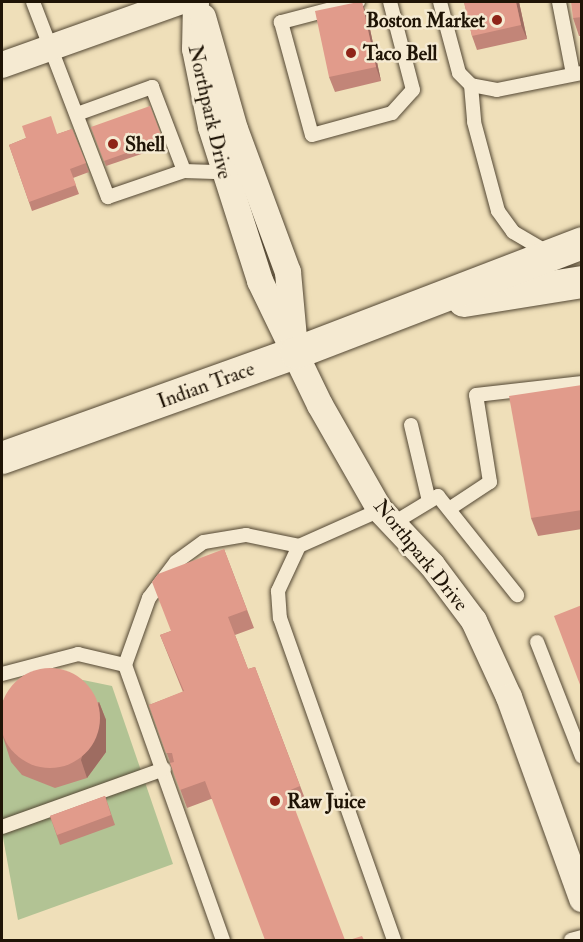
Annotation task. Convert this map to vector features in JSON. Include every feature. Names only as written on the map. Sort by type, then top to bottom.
[{"type":"street","points":[[2,65],[179,2]]},
{"type":"street","name":"Northpark Drive","points":[[197,2],[195,49],[222,172],[260,281],[320,405],[386,517],[432,565],[474,621],[509,697],[582,899]]},
{"type":"street","name":"Northpark Drive","points":[[197,2],[235,129],[288,272],[296,353]]},
{"type":"street","name":"Indian Trace","points":[[2,458],[296,353],[410,310],[549,253],[582,243]]},
{"type":"street","name":"Indian Trace","points":[[410,310],[582,282]]},
{"type":"lane","points":[[33,2],[108,197],[184,171],[222,172]]},
{"type":"lane","points":[[358,2],[281,22],[312,135],[392,113],[413,90],[390,2]]},
{"type":"lane","points":[[440,2],[459,73],[471,85],[496,90],[577,74],[559,2]]},
{"type":"lane","points":[[471,85],[474,122],[498,211],[513,232],[549,253]]},
{"type":"lane","points":[[77,114],[152,87],[184,171]]},
{"type":"lane","points":[[449,509],[490,482],[476,395],[582,383]]},
{"type":"lane","points":[[411,425],[429,501]]},
{"type":"lane","points":[[223,940],[164,769],[125,665],[149,598],[176,562],[204,542],[246,535],[299,546],[386,517],[438,496],[517,596]]},
{"type":"lane","points":[[299,546],[278,591],[280,618],[394,940]]},
{"type":"lane","points":[[537,642],[582,756]]},
{"type":"lane","points":[[2,674],[78,654],[125,665]]},
{"type":"lane","points":[[2,827],[164,769]]},
{"type":"lane","points":[[571,940],[582,937]]},
{"type":"green space","points":[[54,674],[112,686],[173,864],[18,920],[2,832],[2,701]]},
{"type":"building","name":"Taco Bell","points":[[362,2],[376,67],[329,77],[315,11]]},
{"type":"building","name":"Boston Market","points":[[464,2],[516,2],[521,25],[472,36]]},
{"type":"building","points":[[571,2],[582,2],[582,17],[573,18]]},
{"type":"building","points":[[150,106],[163,140],[104,161],[91,127]]},
{"type":"building","points":[[51,116],[57,134],[72,129],[86,163],[70,169],[76,185],[29,202],[9,145],[26,138],[22,126]]},
{"type":"building","points":[[582,385],[582,510],[531,518],[509,396]]},
{"type":"building","points":[[224,549],[247,610],[228,617],[248,669],[255,667],[300,786],[288,791],[345,940],[265,940],[205,781],[180,790],[170,763],[174,762],[172,753],[166,753],[149,705],[184,691],[160,635],[171,631],[152,582],[158,574]]},
{"type":"building","points":[[582,605],[582,690],[554,616]]},
{"type":"building","points":[[50,668],[78,676],[92,690],[100,718],[92,746],[78,760],[50,768],[22,760],[8,746],[0,718],[8,690],[22,676]]},
{"type":"building","points":[[105,796],[111,815],[57,835],[50,816]]},
{"type":"building","points":[[362,936],[364,940],[349,940]]},
{"type":"place","name":"Boston Market","points":[[497,20]]},
{"type":"place","name":"Taco Bell","points":[[351,53]]},
{"type":"place","name":"Shell","points":[[113,144]]},
{"type":"place","name":"Raw Juice","points":[[275,801]]}]
